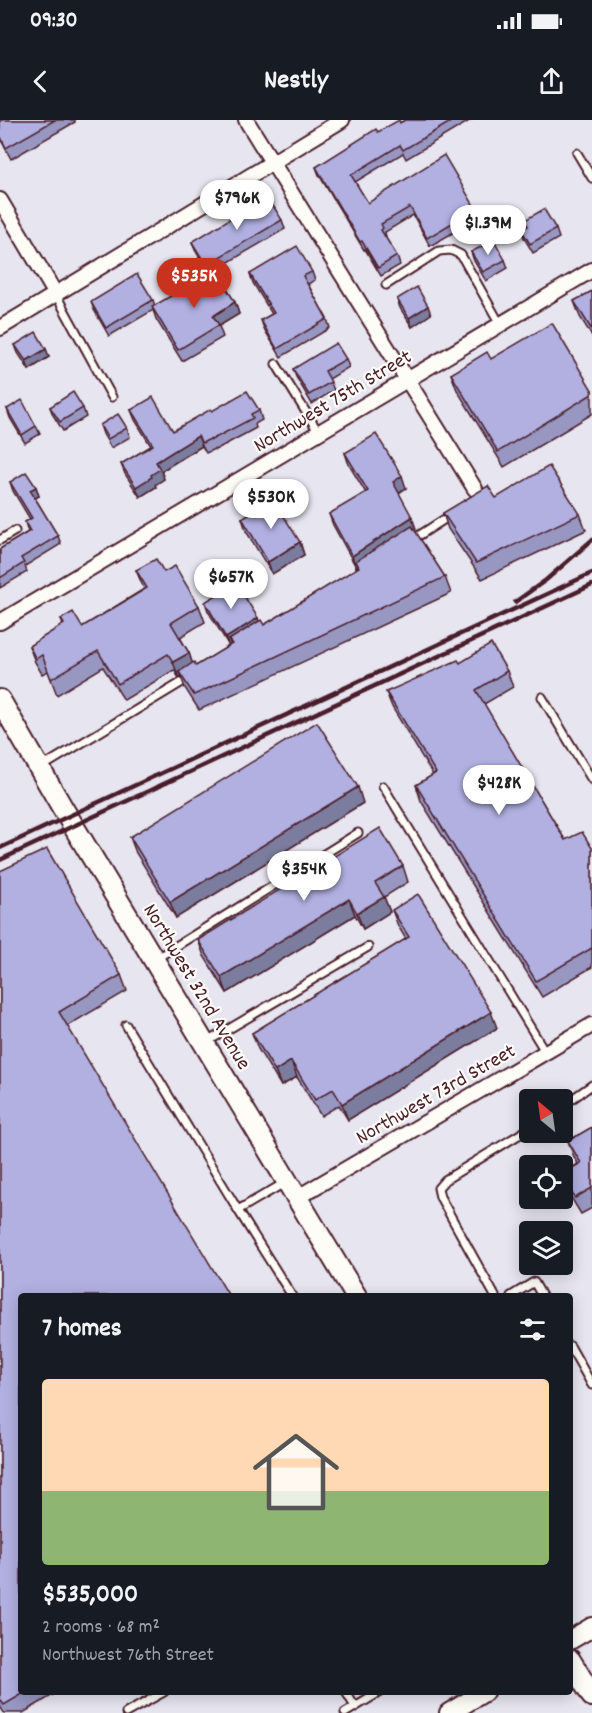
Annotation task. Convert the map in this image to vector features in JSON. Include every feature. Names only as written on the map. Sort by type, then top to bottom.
[{"type":"main road","name":"Northwest 32nd Avenue","points":[[0,700],[354,1293]]},
{"type":"main road","points":[[573,1665],[592,1696]]},
{"type":"street","points":[[246,120],[397,364],[409,379],[475,495]]},
{"type":"street","points":[[0,328],[342,120]]},
{"type":"street","points":[[0,200],[55,293]]},
{"type":"street","name":"Northwest 75th Street","points":[[0,622],[592,270]]},
{"type":"street","name":"Northwest 73rd Street","points":[[293,1189],[546,1053],[592,1025]]},
{"type":"street","points":[[573,1638],[592,1627]]},
{"type":"street","points":[[449,1713],[479,1695]]},
{"type":"lane","points":[[577,153],[592,178]]},
{"type":"lane","points":[[386,285],[439,251],[450,250],[461,255],[500,324]]},
{"type":"lane","points":[[55,293],[112,397]]},
{"type":"lane","points":[[276,364],[319,433]]},
{"type":"lane","points":[[404,545],[455,513]]},
{"type":"lane","points":[[0,540],[15,531]]},
{"type":"lane","points":[[39,768],[201,671]]},
{"type":"lane","points":[[542,697],[592,780]]},
{"type":"lane","points":[[383,786],[546,1053]]},
{"type":"lane","points":[[154,960],[358,833]]},
{"type":"lane","points":[[205,1043],[368,947]]},
{"type":"lane","points":[[126,1025],[290,1293]]},
{"type":"lane","points":[[573,1098],[592,1085]]},
{"type":"lane","points":[[493,1293],[440,1197],[438,1188],[445,1180],[519,1135]]},
{"type":"lane","points":[[238,1210],[293,1189]]},
{"type":"lane","points":[[516,1293],[534,1282],[540,1293]]},
{"type":"lane","points":[[573,1351],[592,1385]]},
{"type":"lane","points":[[126,1713],[159,1695]]},
{"type":"lane","points":[[348,1695],[355,1707]]},
{"type":"lane","points":[[345,1713],[375,1695]]},
{"type":"building","points":[[1,120],[55,120],[6,148],[0,135]]},
{"type":"building","points":[[399,120],[400,123],[405,120],[454,120],[403,150],[400,145],[351,175],[368,203],[444,155],[476,209],[427,238],[410,207],[381,224],[383,228],[381,230],[397,256],[378,268],[316,167],[376,129],[378,132]]},
{"type":"building","points":[[267,196],[282,220],[206,265],[192,242]]},
{"type":"building","points":[[544,209],[556,229],[530,244],[521,229],[528,226],[525,220]]},
{"type":"building","points":[[494,240],[505,260],[483,272],[471,252]]},
{"type":"building","points":[[297,246],[312,272],[303,276],[327,319],[277,349],[261,320],[274,313],[250,274]]},
{"type":"building","points":[[215,270],[235,302],[213,316],[219,325],[178,350],[152,307]]},
{"type":"building","points":[[137,274],[153,300],[106,328],[91,302]]},
{"type":"building","points":[[417,287],[428,306],[409,318],[397,299]]},
{"type":"building","points":[[592,291],[592,330],[574,301]]},
{"type":"building","points":[[552,323],[592,390],[592,394],[498,452],[451,374],[487,352],[491,359]]},
{"type":"building","points":[[36,332],[46,349],[26,361],[15,345]]},
{"type":"building","points":[[336,343],[346,359],[325,371],[331,382],[309,395],[293,369]]},
{"type":"building","points":[[247,391],[259,410],[251,414],[253,418],[202,443],[198,436],[156,462],[160,469],[136,487],[121,464],[153,445],[131,410],[153,397],[173,431]]},
{"type":"building","points":[[73,392],[83,408],[60,422],[50,407]]},
{"type":"building","points":[[22,400],[36,426],[22,435],[7,409]]},
{"type":"building","points":[[118,414],[127,428],[108,439],[100,425]]},
{"type":"building","points":[[376,434],[402,476],[393,482],[412,517],[352,556],[329,514],[368,491],[345,453]]},
{"type":"building","points":[[549,466],[580,514],[476,563],[443,513],[488,486],[496,498]]},
{"type":"building","points":[[26,472],[36,487],[30,490],[58,536],[21,558],[24,563],[0,578],[0,549],[30,531],[25,522],[32,518],[10,482]]},
{"type":"building","points":[[273,499],[300,542],[268,562],[242,518]]},
{"type":"building","points":[[412,526],[445,577],[194,695],[179,672],[194,662],[196,666],[232,644],[229,640],[261,620],[264,625],[359,567],[356,561]]},
{"type":"building","points":[[156,559],[164,572],[175,566],[199,606],[171,623],[189,653],[173,662],[168,654],[118,684],[98,651],[51,679],[42,655],[36,659],[29,646],[64,624],[61,619],[73,612],[82,627],[147,588],[136,570]]},
{"type":"building","points":[[236,583],[258,618],[226,638],[205,602]]},
{"type":"building","points":[[491,644],[507,671],[476,690],[565,840],[582,832],[592,848],[592,948],[536,981],[416,785],[436,773],[386,692],[458,660],[460,663]]},
{"type":"building","points":[[317,722],[358,787],[170,902],[130,837]]},
{"type":"building","points":[[380,828],[403,866],[375,883],[384,897],[357,913],[349,899],[221,977],[198,940]]},
{"type":"building","points":[[47,849],[121,975],[59,1012],[227,1293],[18,1293],[18,1695],[21,1695],[4,1705],[0,1699],[0,871]]},
{"type":"building","points":[[418,894],[491,1012],[342,1104],[333,1089],[315,1100],[291,1061],[275,1071],[252,1033],[409,937],[392,910]]},
{"type":"building","points":[[592,1127],[592,1188],[575,1198],[573,1168],[581,1163],[569,1143],[573,1143],[573,1138]]},
{"type":"railway","points":[[515,602],[546,580],[592,540]]},
{"type":"railway","points":[[0,848],[592,573]]},
{"type":"railway","points":[[0,860],[592,585]]}]
